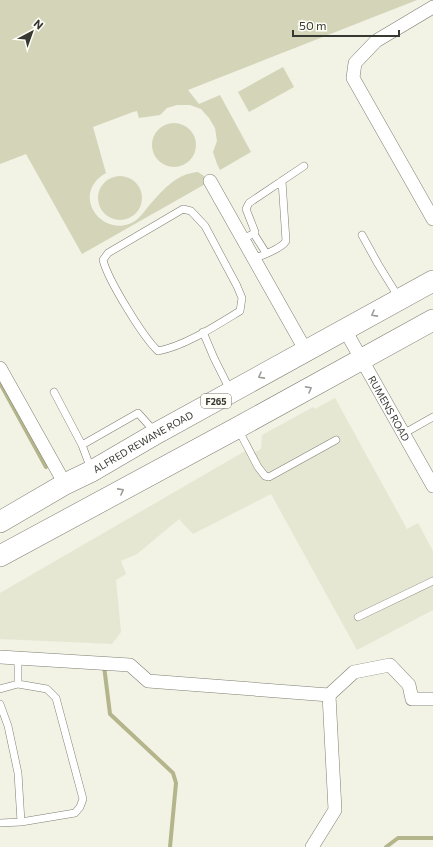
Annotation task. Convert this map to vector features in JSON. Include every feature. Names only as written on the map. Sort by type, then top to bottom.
[{"type":"main road","name":"ALFRED REWANE ROAD","points":[[0,522],[65,484],[92,471],[157,433],[433,281]]},
{"type":"main road","points":[[0,556],[238,428],[433,320]]},
{"type":"main road","points":[[0,517],[65,484]]},
{"type":"main road","points":[[0,571],[50,541],[95,505]]},
{"type":"street","points":[[433,7],[376,41],[355,63],[353,78],[433,219]]},
{"type":"street","points":[[210,181],[248,236],[254,258],[306,351]]},
{"type":"street","name":"RUMENS ROAD","points":[[345,330],[433,486]]},
{"type":"street","points":[[0,368],[65,484]]},
{"type":"street","points":[[0,657],[130,665],[148,681],[329,695],[354,672],[390,665],[409,685],[412,699],[433,699]]},
{"type":"street","points":[[312,847],[335,810],[329,695]]},
{"type":"lane","points":[[266,253],[248,236],[254,229],[246,209],[247,206],[249,203],[304,166]]},
{"type":"lane","points":[[254,258],[284,245],[286,241],[282,181]]},
{"type":"lane","points":[[183,209],[191,211],[205,226],[228,268],[242,298],[240,311],[203,332],[167,349],[158,351],[151,344],[125,303],[106,269],[103,260],[108,252],[183,209]]},
{"type":"lane","points":[[362,235],[400,299]]},
{"type":"lane","points":[[203,332],[214,358],[232,392]]},
{"type":"lane","points":[[54,392],[82,445],[92,471]]},
{"type":"lane","points":[[82,445],[138,413],[157,433]]},
{"type":"lane","points":[[403,434],[433,417]]},
{"type":"lane","points":[[238,428],[258,467],[265,476],[269,477],[336,440]]},
{"type":"lane","points":[[358,617],[433,581]]},
{"type":"lane","points":[[18,658],[18,684]]},
{"type":"lane","points":[[0,689],[18,684],[47,689],[56,698],[83,799],[80,807],[74,813],[0,824]]},
{"type":"lane","points":[[0,704],[8,726],[18,773],[21,822]]},
{"type":"shaded area","points":[[0,0],[417,0],[188,90],[199,104],[220,95],[251,152],[220,170],[213,152],[217,141],[215,128],[201,109],[190,105],[177,105],[167,108],[160,115],[139,118],[137,111],[93,127],[106,173],[96,181],[91,191],[90,201],[93,210],[99,218],[108,223],[118,226],[129,224],[134,221],[170,184],[182,176],[198,172],[204,176],[207,183],[82,254],[26,154],[0,164]]},
{"type":"shaded area","points":[[283,67],[294,87],[249,112],[238,92]]},
{"type":"shaded area","points":[[174,123],[186,127],[192,133],[196,145],[192,157],[186,163],[174,167],[162,163],[156,157],[152,145],[156,133],[162,127]]},
{"type":"shaded area","points":[[120,176],[132,180],[138,186],[142,198],[138,210],[132,216],[120,220],[108,216],[102,210],[98,198],[102,186],[108,180]]},
{"type":"shaded area","points":[[335,398],[407,529],[418,523],[433,551],[433,610],[357,650],[271,494],[193,534],[179,519],[137,554],[121,561],[126,574],[116,580],[121,632],[112,644],[0,639],[0,593],[247,450],[250,455],[261,449],[262,435],[313,407],[315,409]]},
{"type":"waterway","points":[[0,383],[46,467]]},
{"type":"waterway","points":[[104,666],[110,714],[173,773],[176,783],[170,847]]},
{"type":"waterway","points":[[386,847],[398,838],[433,838]]}]
